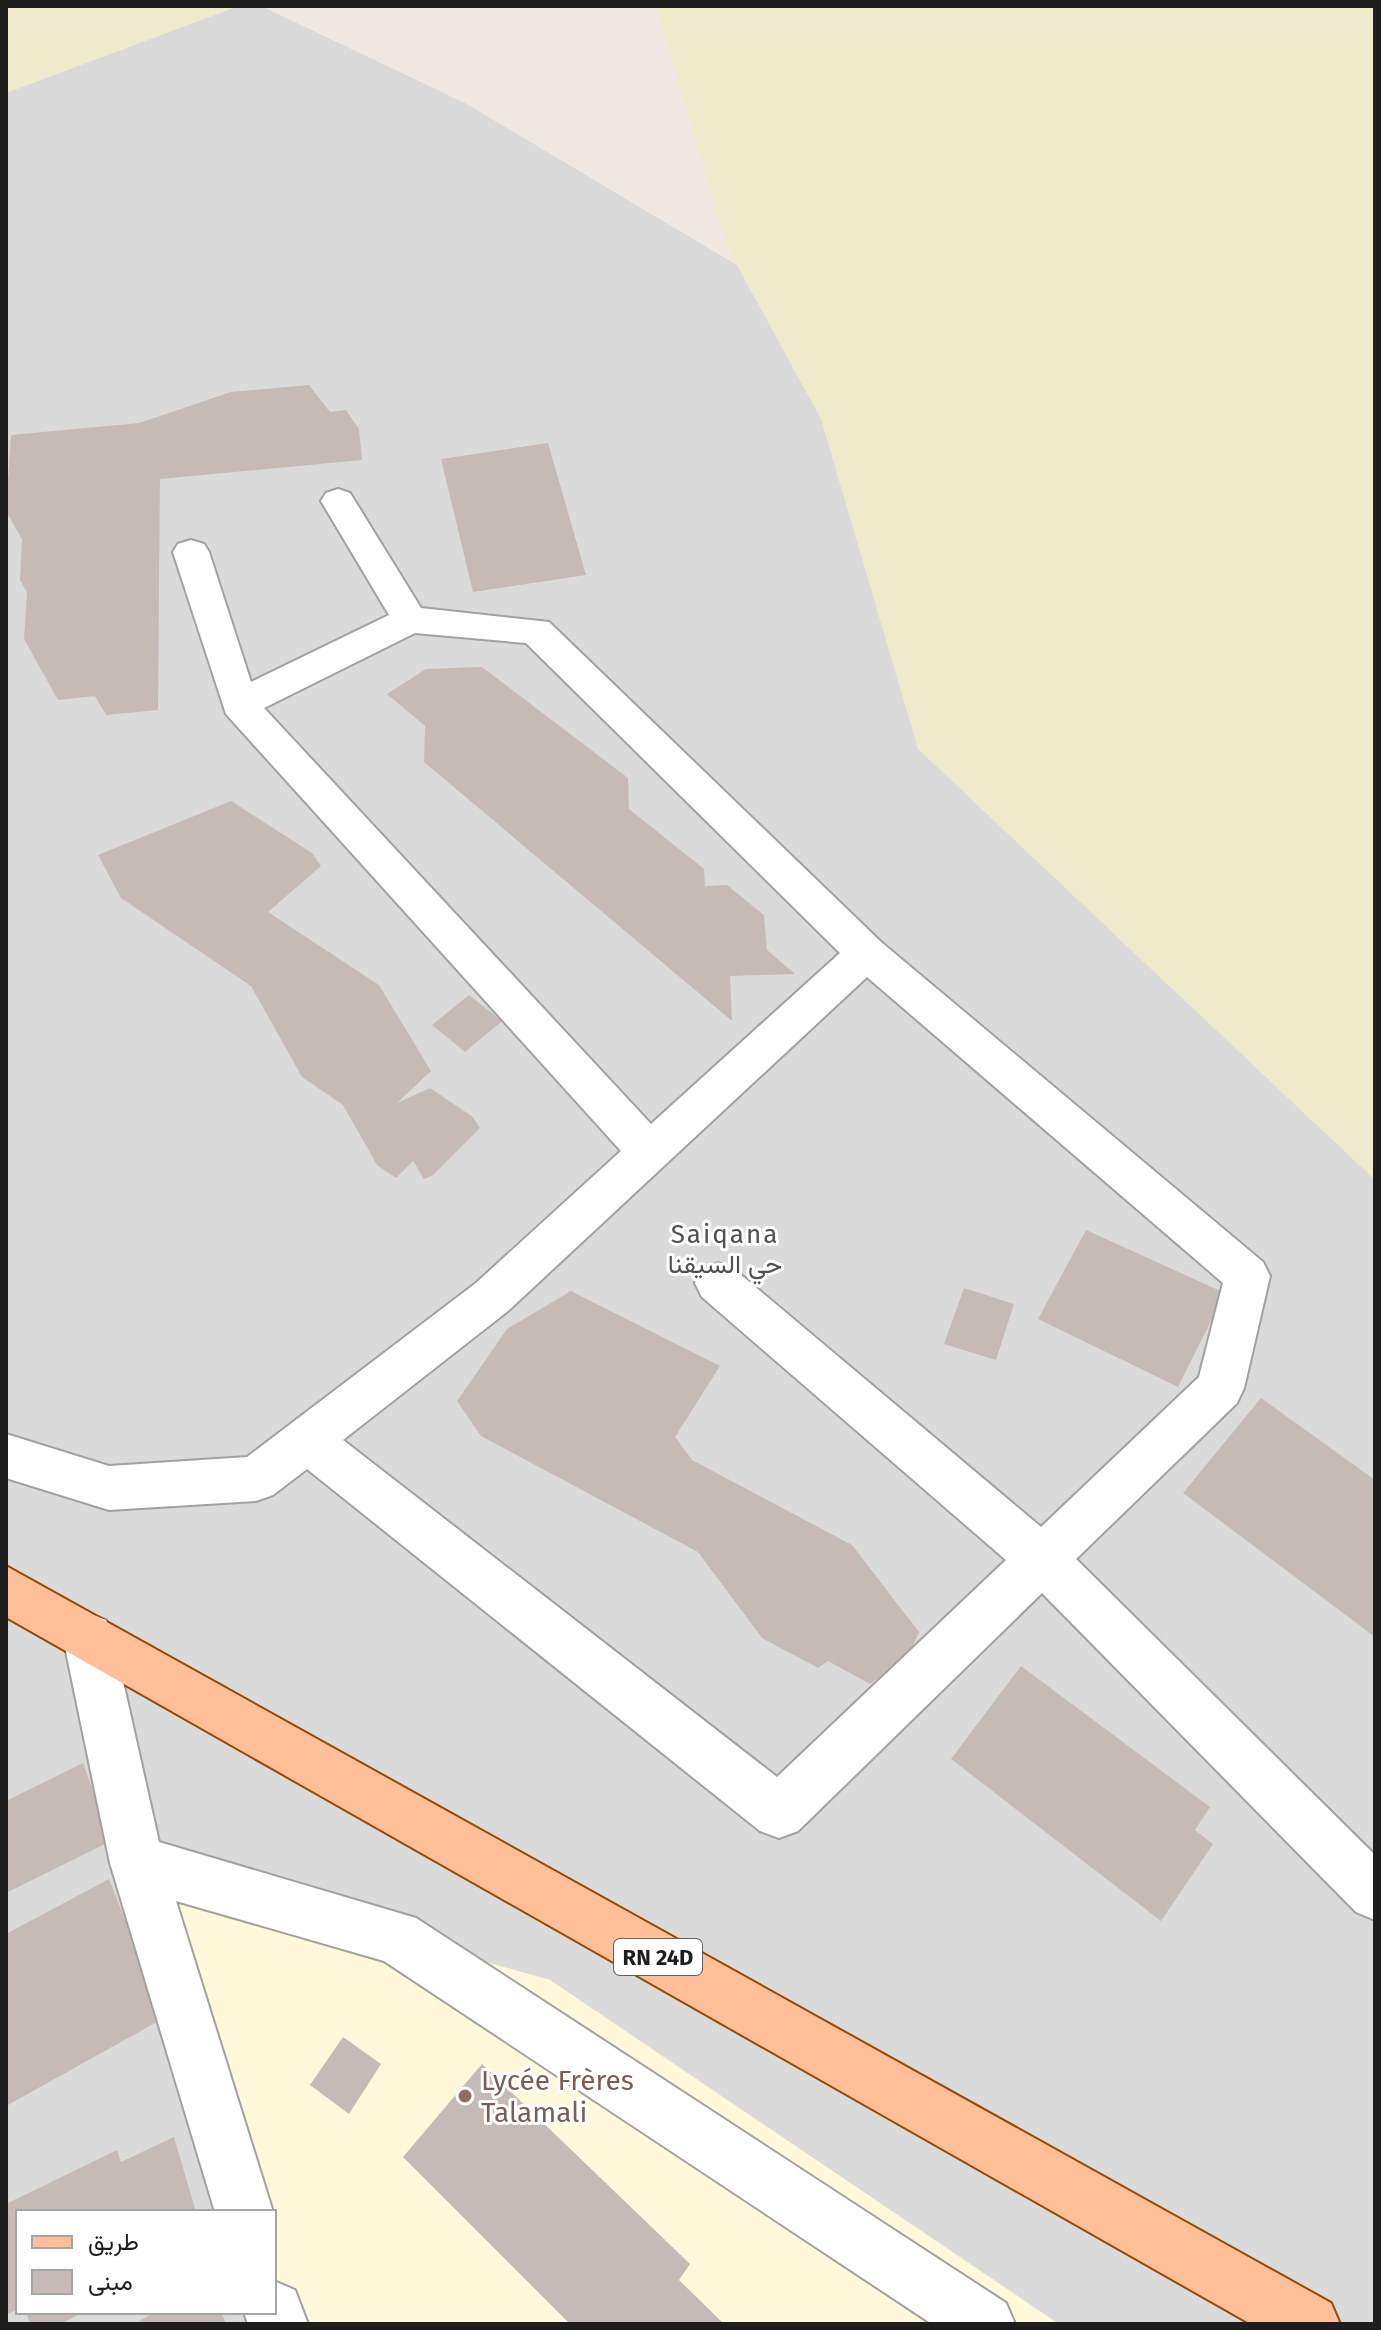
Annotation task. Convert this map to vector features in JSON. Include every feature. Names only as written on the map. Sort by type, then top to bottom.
[{"type":"main road","name":"RN 24D","points":[[6,1590],[1310,2324]]},
{"type":"street","points":[[338,501],[410,620]]},
{"type":"street","points":[[191,552],[239,704],[650,1152]]},
{"type":"street","points":[[239,704],[410,620],[536,631],[866,953],[1247,1276],[1220,1388],[779,1812],[307,1440]]},
{"type":"street","points":[[6,1456],[109,1488],[256,1479],[492,1297],[866,953]]},
{"type":"street","points":[[718,1283],[1043,1560],[1375,1893]]},
{"type":"street","points":[[88,1637],[137,1863],[243,2210]]},
{"type":"street","points":[[137,1863],[397,1937],[985,2324]]},
{"type":"shaded area","points":[[6,6],[261,6],[467,104],[1375,646],[1375,2324],[6,2324]]},
{"type":"shaded area","points":[[6,6],[239,6],[6,93]]},
{"type":"shaded area","points":[[656,6],[1375,6],[1375,1180],[918,749],[821,419],[727,247]]},
{"type":"shaded area","name":"Lycée Frères Talamali","points":[[137,1863],[550,1980],[1059,2324],[278,2324],[275,2314],[276,2210],[243,2210]]},
{"type":"building","points":[[309,385],[330,412],[346,410],[359,429],[362,460],[160,479],[158,710],[106,715],[95,696],[58,700],[24,639],[27,592],[20,580],[22,539],[6,511],[11,435],[139,423],[231,392]]},
{"type":"building","points":[[548,443],[586,575],[473,592],[441,459]]},
{"type":"building","points":[[482,667],[628,778],[629,809],[704,869],[705,886],[727,885],[764,915],[767,950],[795,974],[730,976],[732,1021],[424,762],[425,726],[387,694],[426,669]]},
{"type":"building","points":[[231,801],[312,853],[321,866],[268,912],[379,985],[431,1071],[397,1103],[430,1088],[473,1117],[480,1128],[433,1175],[424,1179],[413,1161],[396,1178],[377,1165],[343,1105],[302,1077],[251,986],[121,898],[98,855]]},
{"type":"building","points":[[469,995],[502,1021],[465,1052],[432,1025]]},
{"type":"building","points":[[1086,1230],[1225,1293],[1178,1387],[1038,1319]]},
{"type":"building","points":[[964,1288],[1014,1304],[996,1360],[944,1344]]},
{"type":"building","points":[[571,1291],[720,1366],[675,1437],[692,1460],[852,1545],[919,1632],[907,1658],[870,1684],[828,1661],[818,1668],[762,1638],[698,1552],[481,1436],[457,1401],[507,1329]]},
{"type":"building","points":[[1261,1398],[1375,1480],[1375,1637],[1183,1493]]},
{"type":"building","points":[[1021,1666],[1210,1807],[1195,1830],[1213,1844],[1161,1921],[951,1759]]},
{"type":"building","points":[[83,1763],[111,1841],[6,1893],[6,1801]]},
{"type":"building","points":[[109,1879],[164,2018],[6,2106],[6,1934]]},
{"type":"building","points":[[343,2037],[381,2064],[349,2114],[310,2085]]},
{"type":"building","points":[[482,2064],[690,2264],[679,2280],[724,2324],[570,2324],[403,2157]]},
{"type":"building","points":[[174,2137],[195,2210],[16,2210],[16,2310],[6,2315],[6,2204],[117,2150],[121,2162]]},
{"type":"building","points":[[27,2314],[80,2314],[60,2324],[30,2324]]},
{"type":"building","points":[[151,2314],[222,2314],[226,2324],[135,2324]]},
{"type":"place","name":"Lycée Frères Talamali","points":[[465,2096]]},
{"type":"district","name":"Saiqana حي السيقنا","points":[[725,1249]]}]
